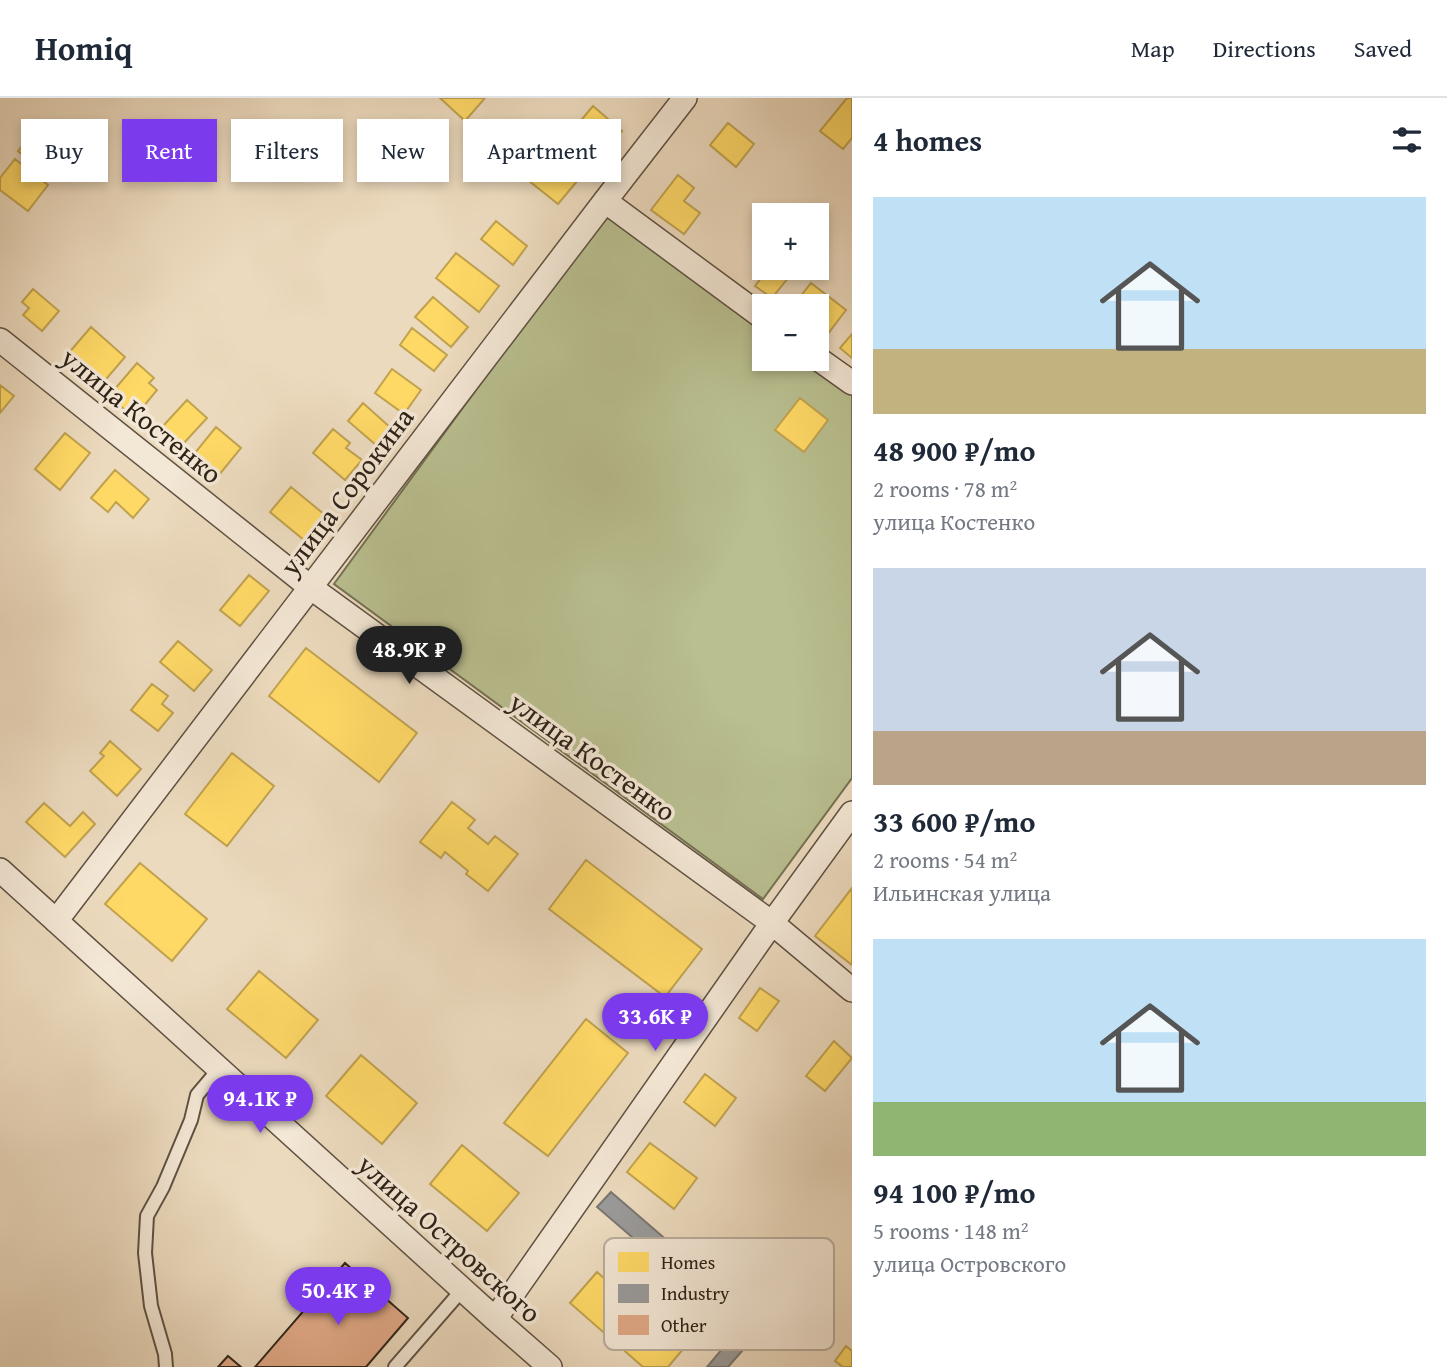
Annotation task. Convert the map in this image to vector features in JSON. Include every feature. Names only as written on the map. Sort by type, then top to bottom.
[{"type":"street","name":"улица Сорокина","points":[[56,921],[685,98]]},
{"type":"street","points":[[605,201],[752,309]]},
{"type":"street","name":"улица Костенко","points":[[0,340],[310,587],[772,923],[852,990]]},
{"type":"street","points":[[829,367],[852,383]]},
{"type":"street","points":[[495,1320],[852,813]]},
{"type":"street","name":"улица Островского","points":[[0,870],[550,1367]]},
{"type":"lane","points":[[166,1367],[151,1306],[145,1253],[147,1216],[163,1187],[191,1120],[197,1095],[219,1069]]},
{"type":"lane","points":[[396,1367],[462,1290]]},
{"type":"green space","points":[[606,212],[752,319],[752,371],[823,371],[852,392],[852,778],[763,899],[334,584]]},
{"type":"building: Homes","points":[[440,98],[485,98],[467,119],[463,119]]},
{"type":"building: Homes","points":[[847,98],[852,98],[852,138],[843,149],[820,131]]},
{"type":"building: Homes","points":[[593,106],[608,119],[582,119]]},
{"type":"building: Homes","points":[[728,123],[754,144],[736,167],[710,145]]},
{"type":"building: Homes","points":[[15,159],[21,164],[21,182],[44,182],[48,185],[28,211],[0,190],[0,178]]},
{"type":"building: Homes","points":[[678,175],[694,188],[684,201],[700,213],[684,234],[651,210]]},
{"type":"building: Homes","points":[[530,182],[576,182],[558,204]]},
{"type":"building: Homes","points":[[496,221],[527,246],[513,265],[481,239]]},
{"type":"building: Homes","points":[[456,253],[499,286],[479,312],[436,278]]},
{"type":"building: Homes","points":[[760,280],[786,280],[775,294],[766,294],[755,286]]},
{"type":"building: Homes","points":[[811,283],[825,294],[802,294]]},
{"type":"building: Homes","points":[[33,289],[59,311],[42,331],[23,315],[29,308],[22,302]]},
{"type":"building: Homes","points":[[433,297],[468,327],[451,347],[415,317]]},
{"type":"building: Homes","points":[[829,297],[846,310],[829,332]]},
{"type":"building: Homes","points":[[91,327],[125,357],[101,385],[67,355]]},
{"type":"building: Homes","points":[[412,328],[447,355],[434,371],[400,345]]},
{"type":"building: Homes","points":[[852,334],[852,358],[840,348]]},
{"type":"building: Homes","points":[[137,363],[154,378],[149,383],[157,390],[134,418],[109,396]]},
{"type":"building: Homes","points":[[392,369],[421,390],[404,414],[375,393]]},
{"type":"building: Homes","points":[[0,385],[14,396],[0,413]]},
{"type":"building: Homes","points":[[800,398],[828,420],[804,452],[775,430]]},
{"type":"building: Homes","points":[[187,400],[207,418],[183,444],[163,426]]},
{"type":"building: Homes","points":[[363,403],[391,428],[376,445],[348,421]]},
{"type":"building: Homes","points":[[216,427],[241,448],[219,475],[194,454]]},
{"type":"building: Homes","points":[[333,429],[350,443],[346,448],[362,460],[345,480],[313,453]]},
{"type":"building: Homes","points":[[65,433],[90,453],[60,490],[35,469]]},
{"type":"building: Homes","points":[[115,470],[149,499],[133,518],[116,502],[108,512],[91,498]]},
{"type":"building: Homes","points":[[291,487],[325,515],[304,540],[270,512]]},
{"type":"building: Homes","points":[[249,575],[269,591],[240,626],[220,610]]},
{"type":"building: Homes","points":[[178,641],[212,670],[194,691],[160,662]]},
{"type":"building: Homes","points":[[306,648],[417,733],[379,782],[269,696]]},
{"type":"building: Homes","points":[[152,684],[168,696],[162,704],[173,713],[158,731],[131,710]]},
{"type":"building: Homes","points":[[110,741],[141,769],[117,796],[90,771],[104,756],[100,753]]},
{"type":"building: Homes","points":[[232,753],[274,786],[227,846],[185,814]]},
{"type":"building: Homes","points":[[452,802],[475,820],[468,828],[488,844],[495,836],[518,854],[488,891],[466,874],[468,871],[445,852],[441,858],[420,842]]},
{"type":"building: Homes","points":[[44,803],[70,826],[83,812],[95,824],[65,857],[26,822]]},
{"type":"building: Homes","points":[[586,860],[702,949],[665,997],[549,909]]},
{"type":"building: Homes","points":[[140,863],[207,919],[172,961],[105,904]]},
{"type":"building: Homes","points":[[852,888],[852,965],[815,936]]},
{"type":"building: Homes","points":[[259,971],[318,1020],[286,1058],[227,1009]]},
{"type":"building: Homes","points":[[760,988],[779,1001],[757,1031],[739,1018]]},
{"type":"building: Homes","points":[[586,1019],[628,1053],[548,1156],[504,1123]]},
{"type":"building: Homes","points":[[834,1041],[852,1058],[825,1091],[806,1076]]},
{"type":"building: Homes","points":[[361,1055],[417,1103],[382,1144],[326,1096]]},
{"type":"building: Homes","points":[[705,1074],[736,1098],[715,1126],[684,1102]]},
{"type":"building: Homes","points":[[650,1143],[697,1178],[674,1209],[627,1172]]},
{"type":"building: Homes","points":[[462,1145],[519,1193],[487,1231],[430,1184]]},
{"type":"building: Homes","points":[[597,1272],[604,1278],[604,1333],[570,1303]]},
{"type":"building: Homes","points":[[846,1346],[852,1351],[852,1367],[843,1367],[835,1361]]},
{"type":"building: Homes","points":[[624,1350],[682,1350],[668,1367],[643,1367]]},
{"type":"building: Industry","points":[[611,1192],[664,1238],[633,1238],[597,1207]]},
{"type":"building: Industry","points":[[721,1350],[743,1350],[728,1367],[707,1367]]},
{"type":"building: Other","points":[[345,1263],[408,1318],[366,1367],[255,1367]]},
{"type":"building: Other","points":[[228,1356],[241,1367],[218,1367]]}]
